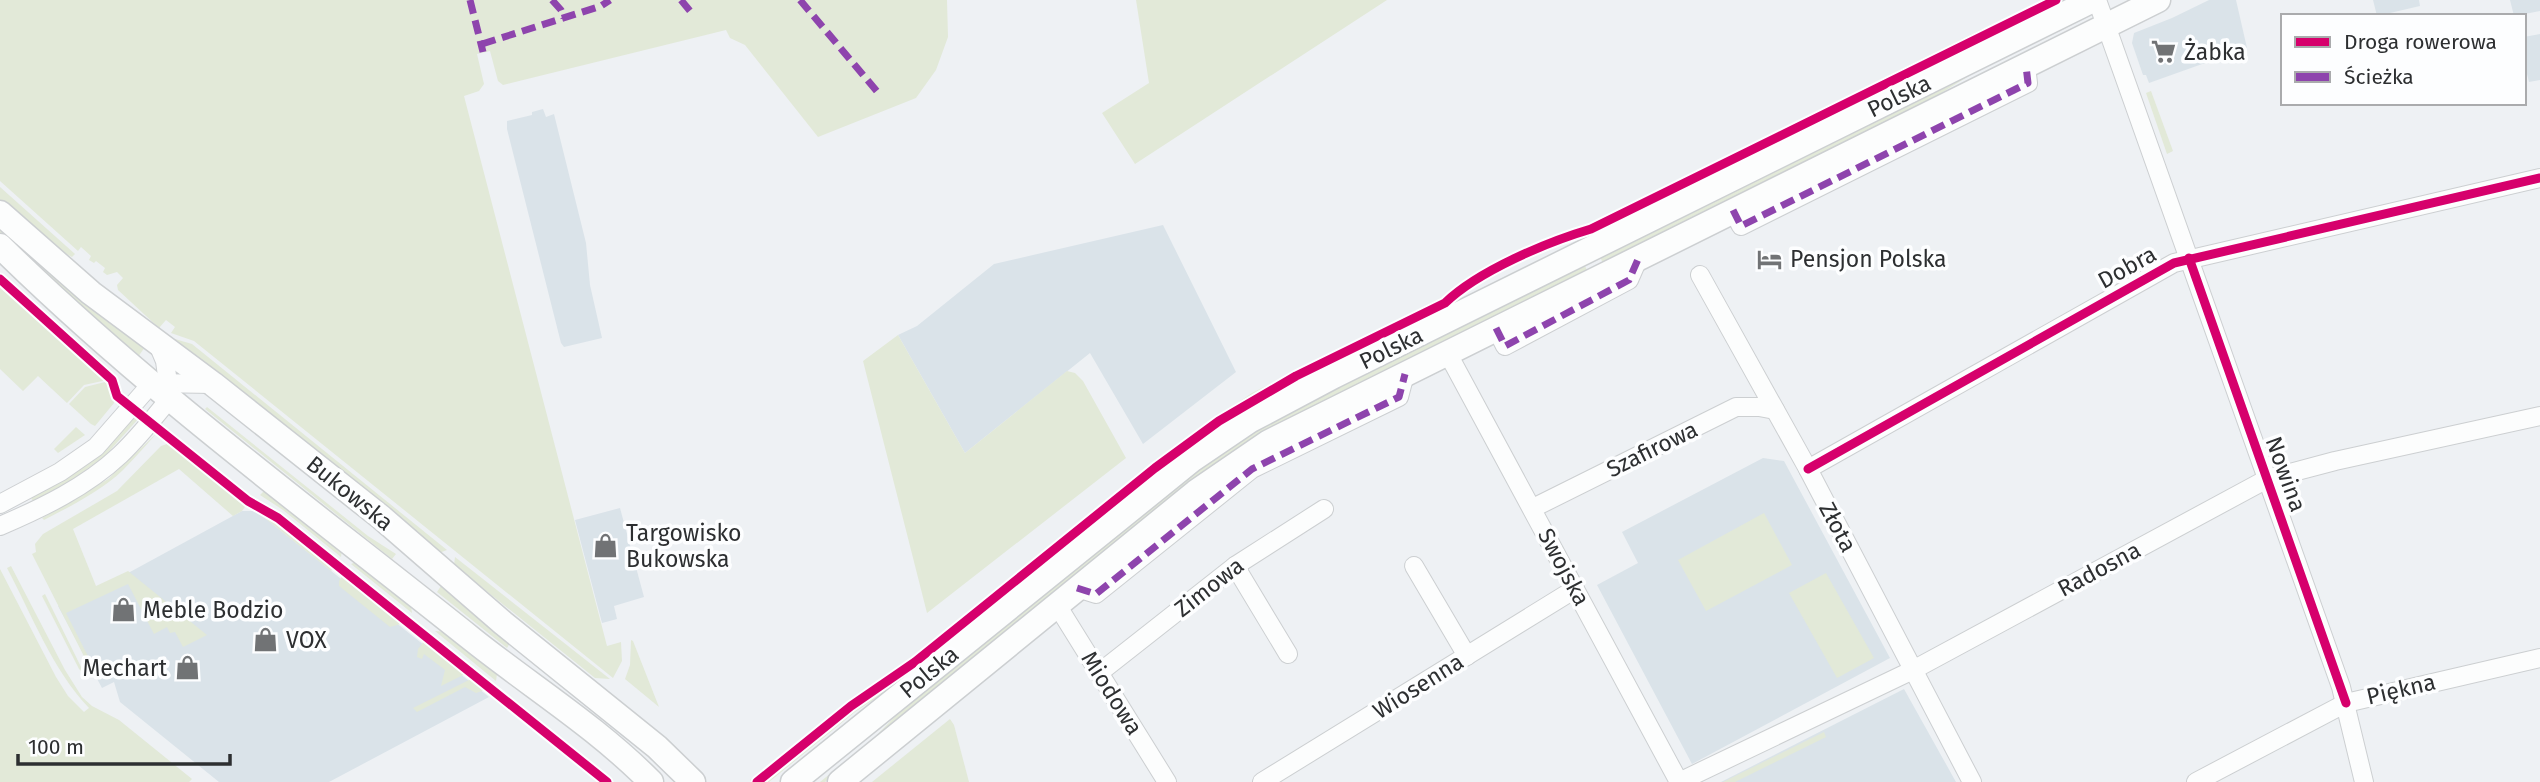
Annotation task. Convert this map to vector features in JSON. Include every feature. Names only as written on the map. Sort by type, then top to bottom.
[{"type":"street","name":"Nowina","points":[[2095,0],[2346,703],[2364,782]]},
{"type":"street","name":"Polska","points":[[793,782],[1154,490],[1249,421],[1346,370],[2095,0]]},
{"type":"street","name":"Polska","points":[[840,782],[1196,492],[1249,454],[1639,257],[1737,218],[2027,74],[2106,26],[2158,0]]},
{"type":"street","name":"Dobra","points":[[1808,469],[2174,263],[2540,178]]},
{"type":"street","name":"Bukowska","points":[[0,214],[91,293],[213,384],[382,518],[503,623],[657,747],[694,782]]},
{"type":"street","name":"Bukowska","points":[[0,246],[33,279],[163,388],[531,685],[598,734],[650,781]]},
{"type":"street","name":"Złota","points":[[1700,275],[1808,469],[1972,782]]},
{"type":"street","points":[[0,526],[63,496],[102,470],[131,443],[163,388],[165,360],[157,342]]},
{"type":"street","name":"Swojska","points":[[1447,352],[1679,782]]},
{"type":"street","points":[[0,504],[60,472],[96,447],[163,388],[213,384]]},
{"type":"street","name":"Szafirowa","points":[[1533,508],[1736,407],[1775,410]]},
{"type":"street","name":"Radosna","points":[[1679,782],[1913,670],[2267,480],[2335,461],[2540,416]]},
{"type":"street","name":"Zimowa","points":[[1099,673],[1235,566],[1324,509]]},
{"type":"street","points":[[1235,566],[1288,654]]},
{"type":"street","points":[[1414,566],[1467,656]]},
{"type":"street","name":"Wiosenna","points":[[1262,782],[1575,589]]},
{"type":"street","name":"Miodowa","points":[[1057,605],[1167,782]]},
{"type":"street","name":"Piękna","points":[[2196,782],[2346,703],[2540,658]]},
{"type":"shaded area","points":[[2209,0],[2236,0],[2247,48],[2149,83],[2146,75],[2143,75],[2132,43],[2134,33]]},
{"type":"shaded area","points":[[2373,0],[2419,0],[2420,6],[2376,14]]},
{"type":"shaded area","points":[[2510,0],[2540,0],[2540,11],[2514,14]]},
{"type":"shaded area","points":[[2540,34],[2540,80],[2529,82],[2526,70],[2526,37]]},
{"type":"shaded area","points":[[543,109],[546,117],[554,114],[586,243],[590,285],[602,338],[564,347],[507,129],[507,121],[532,115],[532,112]]},
{"type":"shaded area","points":[[1163,225],[1236,372],[1143,444],[1090,353],[965,453],[898,335],[917,326],[994,264]]},
{"type":"shaded area","points":[[1763,458],[1784,461],[1890,658],[1692,764],[1597,585],[1638,563],[1622,532]]},
{"type":"shaded area","name":"Targowisko Bukowska","points":[[620,508],[644,597],[614,606],[617,619],[602,623],[575,520]]},
{"type":"shaded area","points":[[242,511],[256,511],[489,697],[329,782],[219,782],[120,702],[114,682],[102,688],[58,606],[130,572]]},
{"type":"shaded area","points":[[1904,689],[1956,782],[1721,782]]},
{"type":"green space","points":[[0,0],[947,0],[948,37],[936,70],[916,98],[818,137],[745,45],[730,38],[726,30],[503,85],[498,81],[490,51],[477,54],[484,84],[479,91],[464,96],[607,646],[621,642],[622,661],[613,678],[194,341],[171,333],[175,327],[166,320],[159,328],[118,290],[117,285],[123,278],[117,272],[107,275],[103,272],[105,268],[96,261],[94,263],[89,260],[91,256],[81,247],[78,251],[0,181]]},
{"type":"green space","points":[[1136,0],[1387,0],[1135,164],[1102,113],[1149,83]]},
{"type":"green space","points":[[2060,1],[2063,5],[1708,179],[1701,178]]},
{"type":"green space","points":[[2071,22],[2072,25],[1972,74],[1912,111],[1603,264],[1600,256]]},
{"type":"green space","points":[[1996,26],[1780,133],[1791,124],[1982,29]]},
{"type":"green space","points":[[2151,91],[2173,151],[2167,154],[2146,93]]},
{"type":"green space","points":[[0,187],[75,254],[72,257],[48,244],[0,203]]},
{"type":"green space","points":[[0,223],[147,344],[138,357],[0,234]]},
{"type":"green space","points":[[1583,262],[1588,272],[1362,383],[876,741],[825,782],[820,782],[873,739],[923,688],[1188,475],[1266,422]]},
{"type":"green space","points":[[0,282],[107,380],[84,385],[67,403],[38,376],[23,391],[0,369]]},
{"type":"green space","points":[[1447,297],[1443,301],[1278,382],[1217,419],[1157,463],[1155,460],[1252,393]]},
{"type":"green space","points":[[1451,301],[1453,306],[1160,467],[1258,400]]},
{"type":"green space","points":[[898,335],[965,453],[1067,371],[1075,373],[1083,381],[1126,458],[927,613],[863,361]]},
{"type":"green space","points":[[168,337],[192,344],[447,550],[439,553]]},
{"type":"green space","points":[[109,381],[114,403],[95,426],[69,404],[85,387]]},
{"type":"green space","points":[[207,407],[368,536],[396,554],[392,559],[205,409]]},
{"type":"green space","points":[[135,414],[139,418],[105,456],[72,480],[33,501],[30,496]]},
{"type":"green space","points":[[76,427],[85,435],[58,453],[54,449]]},
{"type":"green space","points":[[157,433],[123,470],[105,485],[44,520],[42,518],[108,479]]},
{"type":"green space","points":[[161,446],[174,446],[247,504],[242,511],[233,516],[179,469],[73,529],[96,586],[128,571],[207,635],[183,647],[175,632],[170,633],[167,627],[154,634],[128,584],[66,613],[93,666],[103,661],[105,666],[102,671],[94,676],[32,554],[36,552],[35,544],[43,534],[117,491]]},
{"type":"green space","points":[[1128,482],[1130,484],[912,660],[848,704],[753,782],[750,780],[847,702],[911,658]]},
{"type":"green space","points":[[270,491],[342,550],[341,557],[260,495]]},
{"type":"green space","points":[[1129,492],[1125,499],[905,679],[855,712],[769,782],[762,782],[853,708],[918,665]]},
{"type":"green space","points":[[257,507],[334,567],[331,571],[256,511]]},
{"type":"green space","points":[[1764,513],[1792,565],[1706,611],[1678,560]]},
{"type":"green space","points":[[455,557],[610,679],[595,678],[454,565]]},
{"type":"green space","points":[[356,562],[411,606],[412,613],[351,564]]},
{"type":"green space","points":[[11,566],[82,697],[92,706],[119,720],[192,779],[189,782],[0,782],[0,569],[68,696],[84,712],[89,708],[64,676],[44,641],[7,568]]},
{"type":"green space","points":[[1826,573],[1874,658],[1837,678],[1789,593]]},
{"type":"green space","points":[[343,575],[404,623],[390,627],[339,586]]},
{"type":"green space","points":[[441,586],[510,643],[507,648],[437,592]]},
{"type":"green space","points":[[45,594],[85,675],[79,669],[42,596]]},
{"type":"green space","points":[[435,631],[447,632],[497,674],[496,681]]},
{"type":"green space","points":[[425,640],[467,673],[441,686],[445,670],[424,654],[422,659],[417,657],[418,649]]},
{"type":"green space","points":[[631,640],[659,707],[625,679],[630,665]]},
{"type":"green space","points":[[473,678],[487,689],[476,693],[465,687],[417,712],[413,708]]},
{"type":"green space","points":[[950,719],[969,782],[872,782]]},
{"type":"green space","points":[[1824,732],[1826,737],[1735,782],[1723,782]]},
{"type":"marked path","points":[[470,0],[483,52]]},
{"type":"marked path","points":[[552,0],[564,18]]},
{"type":"marked path","points":[[482,44],[601,6],[610,0]]},
{"type":"marked path","points":[[681,0],[690,11]]},
{"type":"marked path","points":[[800,0],[880,95]]},
{"type":"marked path","points":[[1733,210],[1741,226],[2028,83],[2026,66]]},
{"type":"marked path","points":[[1496,328],[1505,346],[1629,280],[1639,257]]},
{"type":"marked path","points":[[1077,588],[1096,594],[1252,469],[1399,397],[1405,374]]},
{"type":"cycle path","points":[[757,782],[851,706],[915,662],[1155,468],[1219,421],[1296,376],[1445,303],[1494,269],[1591,229],[2056,0]]},
{"type":"cycle path","points":[[1808,469],[2174,263],[2540,178]]},
{"type":"cycle path","points":[[2189,258],[2346,703]]},
{"type":"cycle path","points":[[0,279],[112,380],[117,396],[248,501],[278,518],[607,782]]},
{"type":"place","name":"Żabka","points":[[2164,52]]},
{"type":"place","name":"Pensjon Polska","points":[[1770,259]]},
{"type":"place","name":"Targowisko Bukowska","points":[[606,546]]},
{"type":"place","name":"Meble Bodzio","points":[[123,610]]},
{"type":"place","name":"VOX","points":[[266,640]]},
{"type":"place","name":"Mechart","points":[[187,668]]}]
